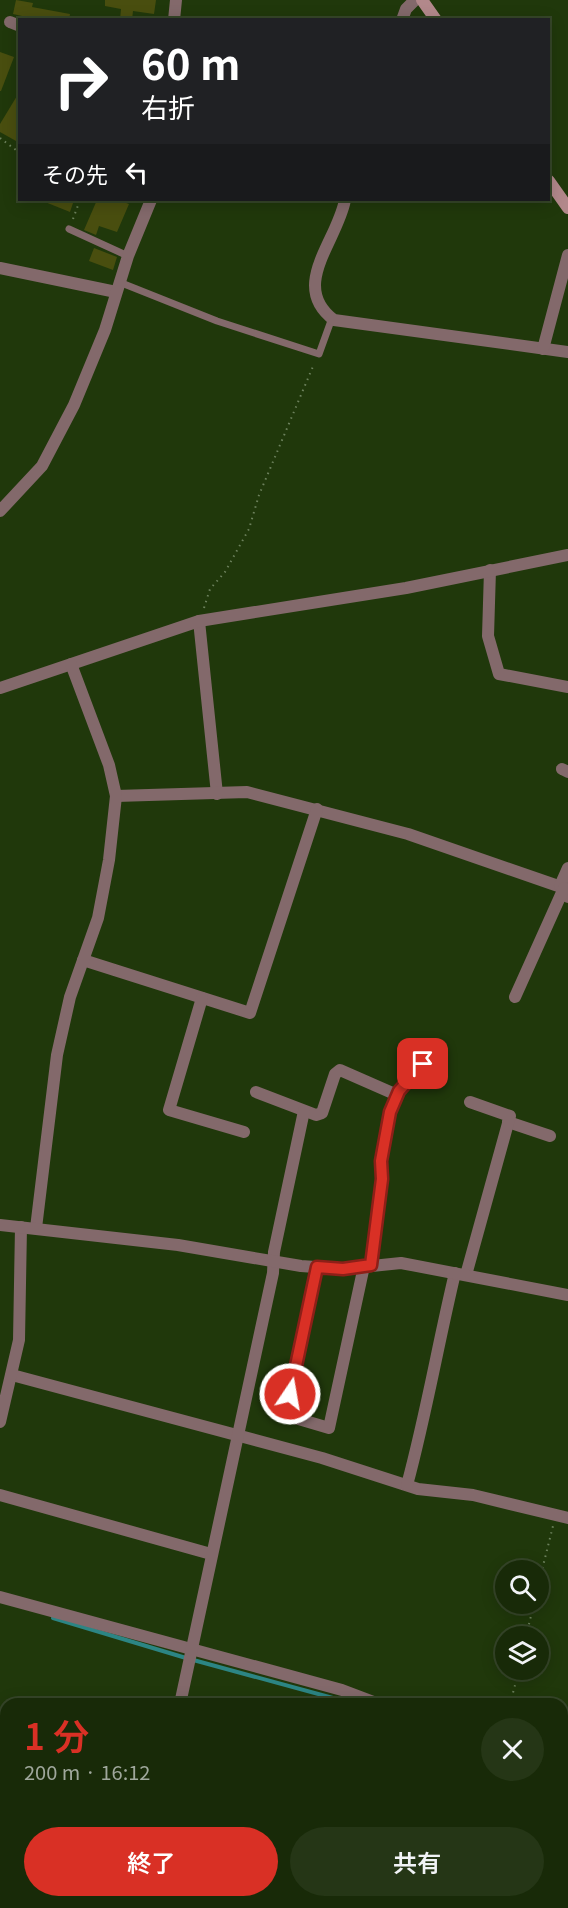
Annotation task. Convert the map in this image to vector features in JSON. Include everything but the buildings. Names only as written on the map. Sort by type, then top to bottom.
[{"type":"main road","points":[[422,0],[435,18]]},
{"type":"main road","points":[[550,182],[568,208]]},
{"type":"street","points":[[174,18],[177,0]]},
{"type":"street","points":[[403,18],[406,9],[415,0]]},
{"type":"street","points":[[0,511],[42,466],[74,405],[105,330],[117,286],[151,201]]},
{"type":"street","points":[[342,201],[342,216],[313,282],[315,297],[325,313],[332,318],[568,352]]},
{"type":"street","points":[[543,349],[568,255]]},
{"type":"street","points":[[0,268],[117,286]]},
{"type":"street","points":[[0,688],[202,621],[406,588],[568,555]]},
{"type":"street","points":[[490,570],[488,636],[499,674],[568,687]]},
{"type":"street","points":[[202,621],[217,795]]},
{"type":"street","points":[[36,1228],[57,1055],[70,997],[98,918],[109,860],[116,796],[109,765],[71,664]]},
{"type":"street","points":[[116,796],[217,795],[247,792],[408,834],[564,890]]},
{"type":"street","points":[[83,960],[250,1013],[317,809]]},
{"type":"street","points":[[515,998],[564,890],[568,868]]},
{"type":"street","points":[[202,998],[169,1110],[243,1132]]},
{"type":"street","points":[[317,1267],[285,1415],[329,1428],[367,1265],[382,1179],[381,1161],[390,1112],[397,1095],[423,1064]]},
{"type":"street","points":[[256,1092],[316,1115],[321,1113],[335,1074],[340,1070],[397,1095]]},
{"type":"street","points":[[407,1485],[424,1421],[434,1361],[510,1116],[470,1102]]},
{"type":"street","points":[[181,1698],[273,1273],[273,1263],[304,1111]]},
{"type":"street","points":[[508,1122],[550,1136]]},
{"type":"street","points":[[0,1225],[178,1245],[273,1263],[343,1269],[401,1263],[568,1295]]},
{"type":"street","points":[[0,1422],[19,1340],[21,1227]]},
{"type":"street","points":[[0,1364],[13,1371],[407,1485],[473,1495],[562,1516]]},
{"type":"street","points":[[0,1495],[211,1554]]},
{"type":"street","points":[[0,1597],[189,1654],[342,1690],[363,1698]]},
{"type":"lane","points":[[69,229],[128,256]]},
{"type":"lane","points":[[117,286],[319,354],[332,318]]},
{"type":"path","points":[[0,138],[18,152]]},
{"type":"path","points":[[69,229],[80,201]]},
{"type":"path","points":[[202,621],[204,605],[210,589],[225,572],[249,529],[259,495],[319,354]]},
{"type":"path","points":[[547,1560],[562,1516]]},
{"type":"path","points":[[512,1698],[516,1680]]},
{"type":"waterway","points":[[53,1618],[186,1658],[333,1698]]},
{"type":"route","points":[[290,1394],[317,1267],[343,1269],[371,1265],[382,1179],[381,1161],[390,1112],[399,1091],[423,1064]]}]
